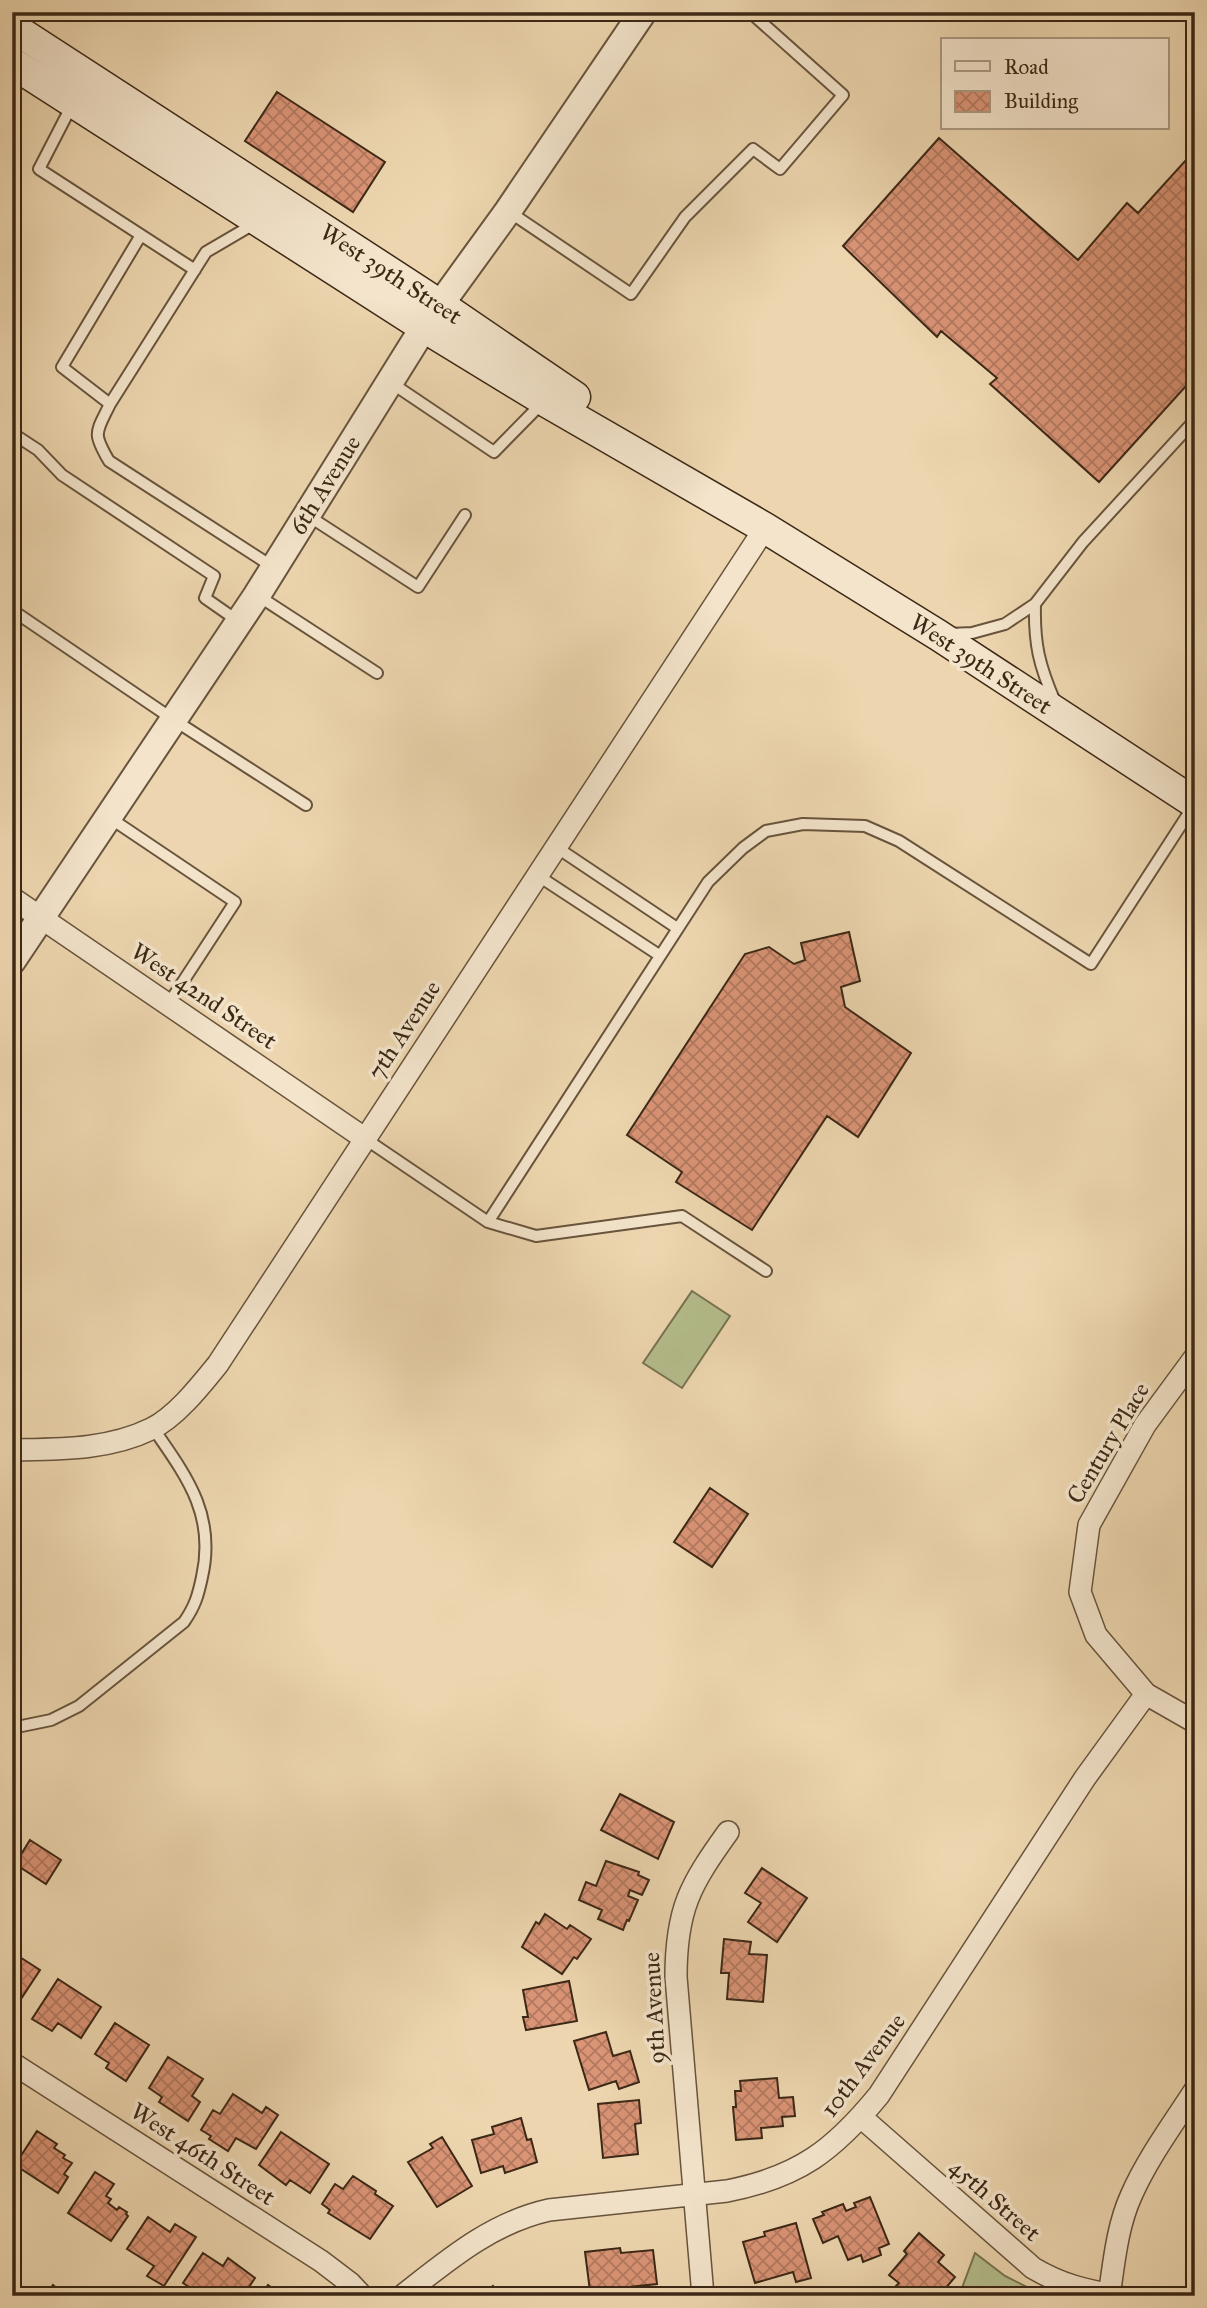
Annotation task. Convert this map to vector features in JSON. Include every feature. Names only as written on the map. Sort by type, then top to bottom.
[{"type":"main road","name":"West 39th Street","points":[[12,27],[432,316],[938,635],[1195,804]]},
{"type":"main road","name":"West 39th Street","points":[[12,63],[255,219],[432,316],[545,401],[765,528]]},
{"type":"street","name":"6th Avenue","points":[[12,961],[257,595],[432,316],[508,211],[643,12]]},
{"type":"street","name":"7th Avenue","points":[[12,1450],[101,1446],[153,1428],[189,1399],[218,1364],[765,528]]},
{"type":"street","name":"West 42nd Street","points":[[12,898],[364,1138]]},
{"type":"street","name":"Century Place","points":[[1195,1357],[1145,1424],[1089,1525],[1080,1592],[1096,1635],[1146,1694],[1195,1722]]},
{"type":"street","name":"10th Avenue","points":[[402,2296],[472,2242],[527,2215],[549,2210],[752,2186],[780,2177],[812,2161],[839,2140],[879,2095],[1085,1778],[1146,1694]]},
{"type":"street","name":"9th Avenue","points":[[703,2296],[676,1977],[676,1947],[688,1892],[728,1832]]},
{"type":"street","name":"West 46th Street","points":[[12,2063],[321,2261],[362,2296]]},
{"type":"street","points":[[1111,2295],[1119,2230],[1130,2197],[1195,2090]]},
{"type":"street","name":"45th Street","points":[[861,2117],[1033,2267],[1074,2288],[1111,2295]]},
{"type":"lane","points":[[508,211],[631,293],[685,217],[753,149],[780,169],[843,95],[750,12]]},
{"type":"lane","points":[[73,102],[39,169],[195,270]]},
{"type":"lane","points":[[255,219],[247,228],[206,252],[110,404],[98,429],[97,441],[109,461],[273,567]]},
{"type":"lane","points":[[110,404],[62,367],[141,235]]},
{"type":"lane","points":[[390,382],[494,452],[545,401]]},
{"type":"lane","points":[[938,635],[972,633],[1005,624],[1035,604],[1083,542],[1195,420]]},
{"type":"lane","points":[[12,433],[38,450],[62,475],[214,576],[205,598],[238,621]]},
{"type":"lane","points":[[307,514],[418,587],[464,515]]},
{"type":"lane","points":[[257,595],[377,673]]},
{"type":"lane","points":[[1035,604],[1034,637],[1041,671],[1060,715]]},
{"type":"lane","points":[[12,610],[174,720],[306,805]]},
{"type":"lane","points":[[488,1222],[708,882],[743,848],[766,831],[803,824],[865,826],[899,841],[1091,964],[1195,804]]},
{"type":"lane","points":[[110,818],[235,902],[169,1003]]},
{"type":"lane","points":[[556,848],[677,928]]},
{"type":"lane","points":[[537,875],[659,955]]},
{"type":"lane","points":[[364,1138],[488,1222],[536,1236],[682,1216],[766,1271]]},
{"type":"lane","points":[[12,1728],[51,1720],[79,1706],[184,1622],[196,1604],[205,1561],[205,1521],[179,1466],[153,1428]]},
{"type":"green space","points":[[692,1291],[730,1316],[682,1388],[643,1363]]},
{"type":"green space","points":[[975,2253],[1005,2276],[1045,2296],[959,2296]]},
{"type":"building","points":[[277,92],[385,162],[353,212],[245,141]]},
{"type":"building","points":[[939,138],[1078,260],[1127,203],[1138,213],[1195,150],[1195,376],[1099,482],[990,384],[997,378],[941,331],[937,337],[843,246]]},
{"type":"building","points":[[849,932],[860,981],[841,987],[845,1007],[911,1053],[858,1137],[827,1116],[752,1230],[676,1182],[682,1172],[627,1135],[745,954],[769,947],[794,964],[805,960],[801,943]]},
{"type":"building","points":[[710,1488],[748,1514],[712,1567],[674,1542]]},
{"type":"building","points":[[620,1794],[674,1822],[658,1859],[601,1830]]},
{"type":"building","points":[[30,1840],[61,1860],[46,1884],[15,1864]]},
{"type":"building","points":[[606,1861],[639,1872],[638,1875],[649,1880],[642,1895],[630,1890],[628,1896],[638,1900],[623,1930],[598,1919],[602,1910],[579,1900],[586,1882],[596,1886]]},
{"type":"building","points":[[762,1868],[807,1898],[777,1942],[748,1922],[761,1903],[745,1893]]},
{"type":"building","points":[[545,1914],[567,1929],[570,1925],[591,1939],[562,1974],[522,1947],[536,1922],[539,1924]]},
{"type":"building","points":[[724,1939],[751,1942],[749,1954],[767,1955],[763,2002],[727,1999],[729,1973],[721,1973]]},
{"type":"building","points":[[12,1952],[40,1970],[15,2008],[12,2006]]},
{"type":"building","points":[[58,1979],[101,2007],[81,2038],[58,2023],[52,2031],[32,2019]]},
{"type":"building","points":[[569,1981],[577,2021],[526,2030],[523,2017],[528,2017],[523,1990]]},
{"type":"building","points":[[115,2023],[149,2045],[126,2081],[106,2068],[109,2063],[95,2054]]},
{"type":"building","points":[[606,2032],[613,2056],[630,2051],[639,2082],[619,2089],[616,2081],[589,2090],[574,2041]]},
{"type":"building","points":[[168,2057],[203,2079],[192,2096],[200,2102],[188,2121],[159,2102],[162,2097],[149,2088]]},
{"type":"building","points":[[777,2078],[779,2098],[793,2097],[795,2116],[782,2117],[783,2126],[761,2128],[762,2138],[736,2140],[733,2107],[736,2107],[735,2091],[741,2091],[740,2081]]},
{"type":"building","points":[[233,2094],[262,2113],[266,2107],[278,2115],[256,2149],[236,2138],[228,2151],[209,2139],[211,2136],[201,2130],[213,2110],[220,2114]]},
{"type":"building","points":[[639,2100],[641,2123],[635,2124],[638,2154],[603,2158],[598,2104]]},
{"type":"building","points":[[12,2117],[20,2122],[12,2134]]},
{"type":"building","points":[[521,2118],[527,2140],[531,2139],[537,2162],[505,2173],[503,2166],[481,2173],[472,2140],[494,2134],[492,2127]]},
{"type":"building","points":[[37,2131],[57,2144],[54,2148],[72,2163],[64,2174],[68,2177],[58,2193],[15,2165]]},
{"type":"building","points":[[281,2132],[329,2164],[310,2193],[290,2180],[286,2185],[259,2165]]},
{"type":"building","points":[[442,2137],[472,2186],[437,2207],[408,2162],[433,2148],[430,2144]]},
{"type":"building","points":[[95,2172],[114,2184],[106,2196],[111,2199],[108,2203],[117,2210],[119,2207],[127,2212],[128,2216],[111,2241],[68,2213]]},
{"type":"building","points":[[353,2176],[393,2206],[370,2239],[328,2213],[330,2210],[322,2204],[335,2184],[343,2189]]},
{"type":"building","points":[[870,2197],[889,2244],[879,2248],[881,2255],[863,2262],[861,2255],[848,2260],[838,2236],[823,2243],[813,2219],[824,2215],[822,2212],[843,2204],[846,2211],[856,2207],[854,2203]]},
{"type":"building","points":[[148,2217],[170,2232],[175,2224],[196,2237],[164,2286],[147,2276],[154,2266],[127,2249]]},
{"type":"building","points":[[796,2223],[811,2278],[796,2282],[793,2272],[755,2283],[743,2242],[765,2236],[764,2232]]},
{"type":"building","points":[[919,2233],[944,2255],[938,2262],[955,2277],[939,2296],[913,2296],[909,2292],[907,2295],[896,2286],[899,2283],[889,2275],[907,2254],[904,2251]]},
{"type":"building","points":[[620,2248],[621,2253],[653,2250],[657,2284],[590,2291],[585,2252]]},
{"type":"building","points":[[203,2253],[223,2266],[228,2258],[255,2278],[243,2296],[203,2296],[183,2283]]},
{"type":"building","points":[[53,2285],[66,2296],[45,2296]]},
{"type":"building","points":[[268,2285],[284,2296],[261,2296]]},
{"type":"building","points":[[493,2286],[500,2296],[479,2296]]}]
